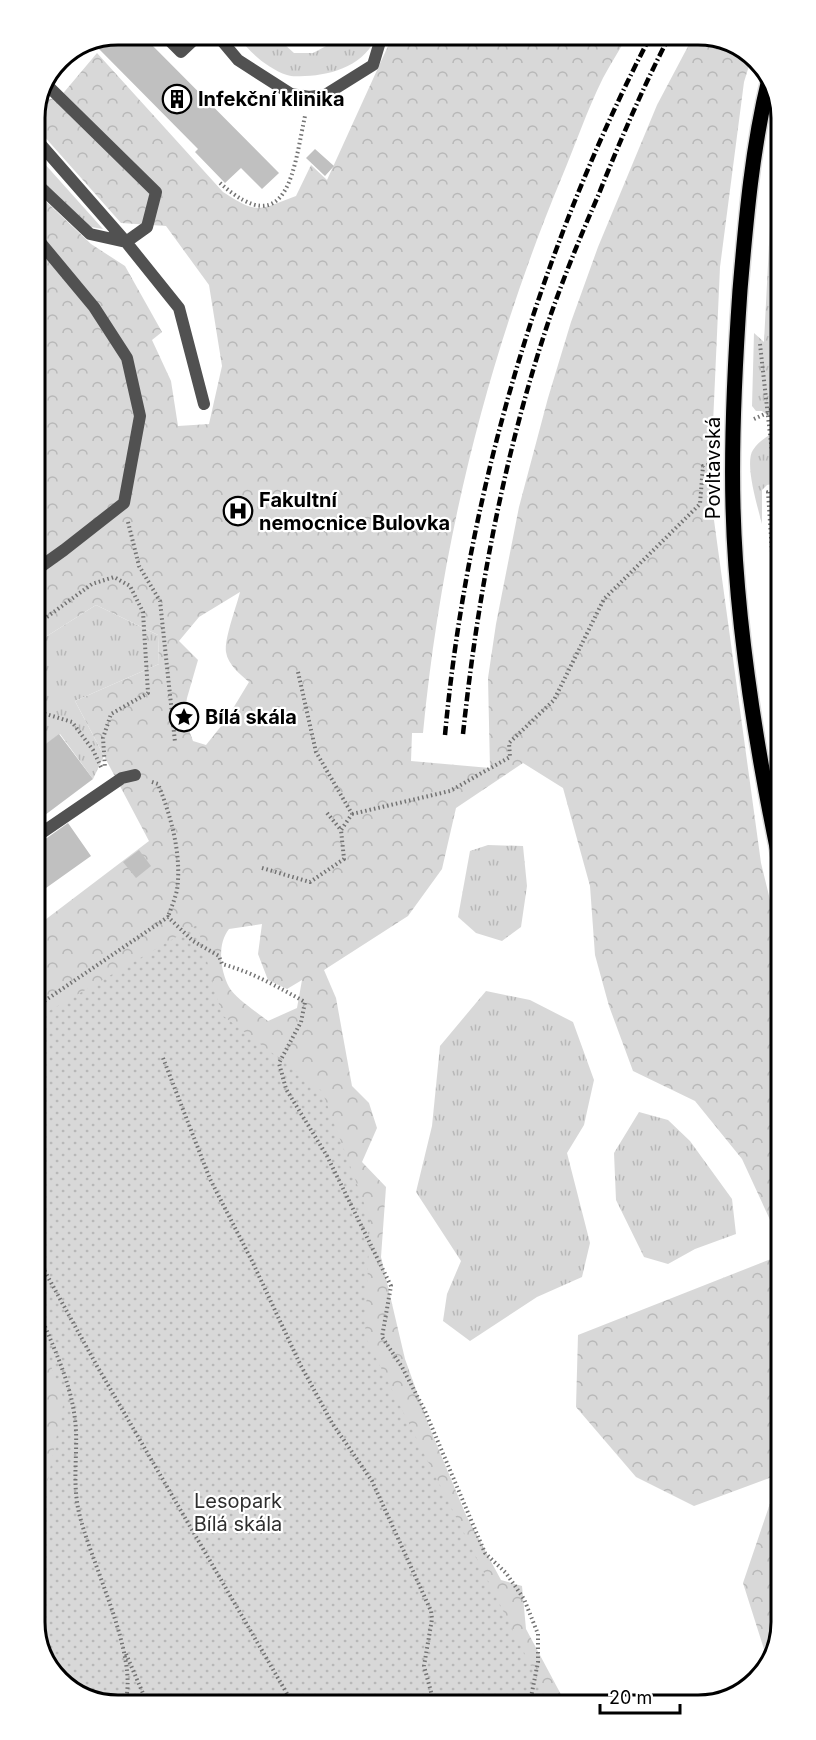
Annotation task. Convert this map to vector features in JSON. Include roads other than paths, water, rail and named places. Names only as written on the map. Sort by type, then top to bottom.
[{"type":"main road","name":"Povltavská","points":[[766,92],[744,243],[736,346],[733,507],[737,587],[751,701],[771,818]]},
{"type":"lane","points":[[174,45],[181,52],[188,45]]},
{"type":"lane","points":[[226,45],[238,60],[291,94],[309,97],[325,94],[373,65],[379,45]]},
{"type":"lane","points":[[45,191],[90,234],[126,242],[147,227],[156,192],[51,89]]},
{"type":"lane","points":[[45,149],[126,242],[179,308],[204,404]]},
{"type":"lane","points":[[45,248],[93,307],[127,358],[140,416],[124,503],[45,564]]},
{"type":"lane","points":[[45,831],[122,778],[135,775]]},
{"type":"railway","points":[[445,735],[456,645],[471,554],[491,464],[515,375],[543,287],[575,200],[611,116],[646,45]]},
{"type":"railway","points":[[463,734],[477,627],[495,521],[535,365],[556,299],[579,240],[632,114],[665,45]]},
{"type":"place","name":"Infekční klinika","points":[[177,99]]},
{"type":"place","name":"Fakultní nemocnice Bulovka","points":[[238,511]]},
{"type":"place","name":"Bílá skála","points":[[184,717]]},
{"type":"park label","name":"Lesopark Bílá skála","points":[[238,1512]]}]
